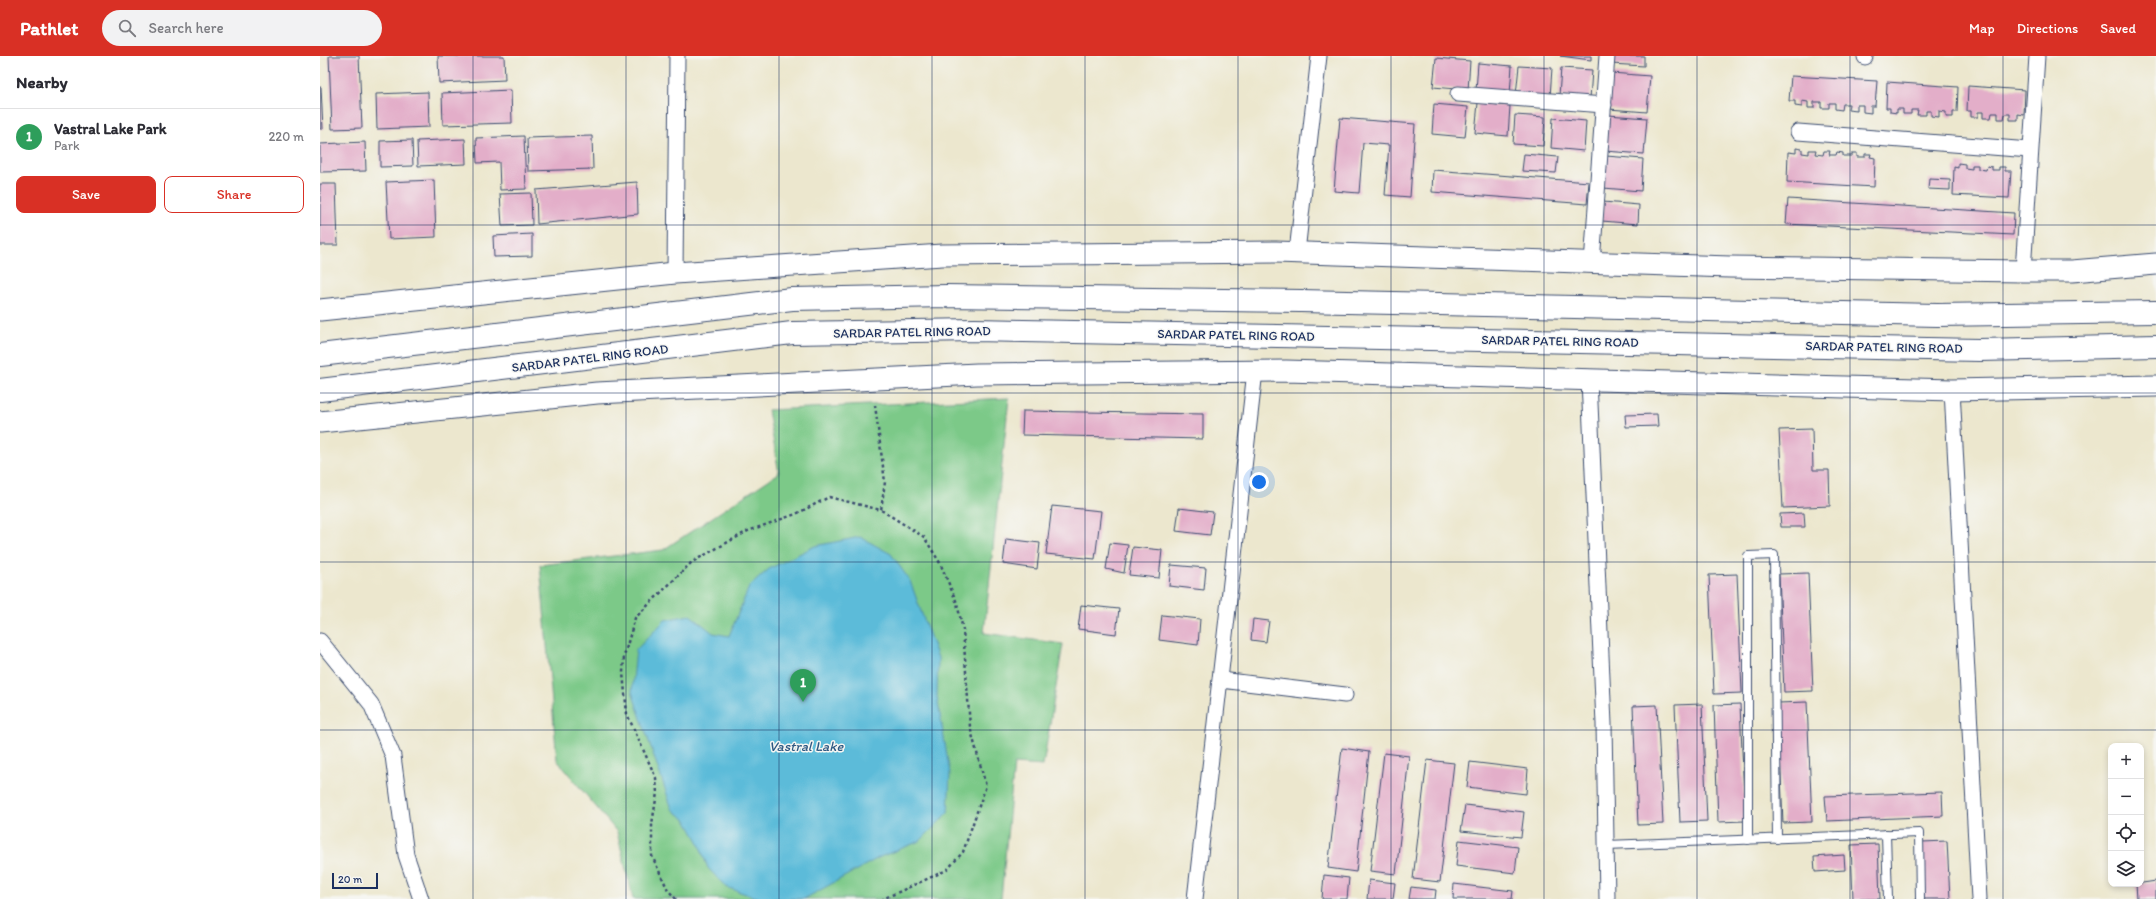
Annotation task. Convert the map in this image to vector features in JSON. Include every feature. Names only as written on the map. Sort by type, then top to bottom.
[{"type":"highway","points":[[320,355],[792,299],[946,296],[1167,299],[1937,315],[2156,312]]},
{"type":"highway","name":"SARDAR PATEL RING ROAD","points":[[320,390],[800,333],[975,330],[1979,350],[2156,346]]},
{"type":"street","points":[[675,273],[677,56]]},
{"type":"street","points":[[1297,252],[1319,56]]},
{"type":"street","points":[[1592,263],[1607,56]]},
{"type":"street","points":[[2023,271],[2037,56]]},
{"type":"street","points":[[1458,94],[1604,105]]},
{"type":"street","points":[[1798,132],[2030,150]]},
{"type":"street","points":[[320,310],[675,273],[942,255],[1297,252],[1730,267],[2023,271],[2072,270],[2156,264]]},
{"type":"street","points":[[1195,899],[1255,371]]},
{"type":"street","points":[[320,422],[597,393],[977,374],[1255,371],[1952,390],[2156,386]]},
{"type":"street","points":[[1589,380],[1604,724],[1607,899]]},
{"type":"street","points":[[1952,390],[1979,899]]},
{"type":"street","points":[[320,641],[371,704],[394,756],[406,856],[421,899]]},
{"type":"street","points":[[1221,680],[1345,695]]},
{"type":"lane","points":[[1748,840],[1748,556],[1774,555],[1777,839]]},
{"type":"lane","points":[[1606,846],[1919,833],[1920,899]]},
{"type":"lane","points":[[1886,834],[1888,899]]},
{"type":"path","points":[[875,405],[885,482],[881,510]]},
{"type":"path","points":[[676,899],[668,890],[652,856],[652,824],[657,793],[656,778],[627,714],[623,673],[624,656],[635,618],[692,562],[748,531],[796,514],[829,497],[881,510],[924,537],[940,563],[957,604],[963,630],[970,726],[986,786],[963,852],[947,870],[883,899]]},
{"type":"green space","points":[[1009,398],[984,633],[1063,644],[1043,766],[1014,764],[1001,899],[633,899],[617,832],[557,760],[540,565],[663,550],[779,473],[768,410]]},
{"type":"water","name":"Vastral Lake","points":[[860,537],[891,554],[910,581],[938,658],[937,697],[950,773],[948,813],[920,841],[880,857],[804,899],[760,899],[726,887],[708,868],[698,841],[686,820],[672,809],[632,692],[636,650],[665,620],[690,615],[713,633],[729,636],[749,587],[769,569],[815,546]]},
{"type":"building","points":[[329,56],[359,56],[362,128],[332,129]]},
{"type":"building","points":[[438,56],[504,56],[505,80],[439,83]]},
{"type":"building","points":[[1560,56],[1591,56],[1591,60]]},
{"type":"building","points":[[1612,56],[1644,56],[1644,66],[1611,64]]},
{"type":"building","points":[[1436,58],[1470,61],[1468,90],[1433,87]]},
{"type":"building","points":[[1478,63],[1512,66],[1510,94],[1476,91]]},
{"type":"building","points":[[1519,66],[1552,68],[1550,97],[1516,95]]},
{"type":"building","points":[[1561,68],[1592,70],[1590,99],[1559,96]]},
{"type":"building","points":[[1611,73],[1650,76],[1647,112],[1609,109]]},
{"type":"building","points":[[1791,76],[1877,81],[1875,106],[1871,106],[1871,113],[1863,112],[1863,105],[1857,105],[1857,111],[1848,110],[1849,104],[1843,104],[1842,110],[1835,109],[1835,103],[1829,103],[1829,108],[1821,108],[1821,102],[1814,102],[1814,108],[1808,108],[1808,102],[1802,101],[1802,107],[1795,106],[1795,101],[1789,101]]},
{"type":"building","points":[[1887,82],[1958,87],[1957,112],[1953,112],[1953,117],[1946,117],[1946,112],[1939,111],[1939,117],[1931,116],[1931,111],[1926,111],[1926,115],[1917,115],[1918,110],[1911,110],[1911,114],[1903,114],[1903,109],[1897,109],[1897,113],[1890,112],[1890,108],[1886,108]]},
{"type":"building","points":[[1968,86],[2025,90],[2024,115],[2018,114],[2018,120],[2010,120],[2010,114],[2005,114],[2004,119],[1998,119],[1998,113],[1992,113],[1991,118],[1983,118],[1983,112],[1978,112],[1978,117],[1971,117],[1971,111],[1967,111]]},
{"type":"building","points":[[321,87],[323,129],[320,129]]},
{"type":"building","points":[[511,90],[512,123],[443,125],[442,93]]},
{"type":"building","points":[[428,92],[429,127],[377,129],[376,94]]},
{"type":"building","points":[[1478,103],[1510,106],[1508,136],[1475,133]]},
{"type":"building","points":[[1434,104],[1468,107],[1465,137],[1432,134]]},
{"type":"building","points":[[1515,115],[1545,117],[1543,146],[1513,144]]},
{"type":"building","points":[[1608,115],[1647,118],[1644,154],[1605,151]]},
{"type":"building","points":[[1340,118],[1415,124],[1410,197],[1385,195],[1389,145],[1363,143],[1359,193],[1334,191]]},
{"type":"building","points":[[1553,118],[1586,121],[1584,151],[1551,148]]},
{"type":"building","points":[[524,136],[526,189],[500,190],[499,162],[477,163],[476,138]]},
{"type":"building","points":[[592,136],[593,169],[528,171],[527,138]]},
{"type":"building","points":[[465,139],[466,164],[418,166],[417,141]]},
{"type":"building","points":[[412,140],[413,166],[380,167],[380,141]]},
{"type":"building","points":[[365,142],[366,171],[320,172],[320,144]]},
{"type":"building","points":[[1796,148],[1802,149],[1802,153],[1809,154],[1809,150],[1816,150],[1815,154],[1823,155],[1824,151],[1830,151],[1829,155],[1836,155],[1837,152],[1843,153],[1843,156],[1852,156],[1852,153],[1857,153],[1857,157],[1865,157],[1865,154],[1871,154],[1870,157],[1875,158],[1874,187],[1787,182],[1788,152],[1796,153]]},
{"type":"building","points":[[1524,154],[1558,157],[1556,173],[1522,171]]},
{"type":"building","points":[[1606,156],[1643,159],[1641,191],[1603,188]]},
{"type":"building","points":[[1958,163],[1965,164],[1965,168],[1972,169],[1972,165],[1978,165],[1978,169],[1986,170],[1987,166],[1992,167],[1992,170],[1999,170],[1999,167],[2005,167],[2005,171],[2011,171],[2009,198],[1953,195],[1954,167],[1958,168]]},
{"type":"building","points":[[1433,170],[1589,182],[1587,204],[1432,192]]},
{"type":"building","points":[[1929,179],[1950,180],[1950,190],[1928,189]]},
{"type":"building","points":[[434,180],[436,237],[389,239],[386,182]]},
{"type":"building","points":[[637,182],[638,214],[537,224],[536,190]]},
{"type":"building","points":[[320,184],[336,184],[338,245],[320,245]]},
{"type":"building","points":[[531,193],[532,225],[502,226],[500,194]]},
{"type":"building","points":[[1788,199],[2014,213],[2013,235],[1786,224]]},
{"type":"building","points":[[1603,202],[1639,205],[1638,224],[1602,221]]},
{"type":"building","points":[[532,234],[532,256],[494,257],[493,236]]},
{"type":"building","points":[[1023,411],[1203,414],[1203,439],[1022,435]]},
{"type":"building","points":[[1657,414],[1658,426],[1626,427],[1625,415]]},
{"type":"building","points":[[1812,429],[1813,470],[1829,470],[1830,506],[1783,508],[1779,430]]},
{"type":"building","points":[[1052,506],[1101,511],[1095,559],[1046,554]]},
{"type":"building","points":[[1179,508],[1213,512],[1210,535],[1176,531]]},
{"type":"building","points":[[1804,513],[1805,527],[1781,527],[1780,514]]},
{"type":"building","points":[[1006,539],[1040,543],[1037,569],[1003,564]]},
{"type":"building","points":[[1110,543],[1128,545],[1124,573],[1106,569]]},
{"type":"building","points":[[1133,547],[1162,550],[1159,578],[1129,575]]},
{"type":"building","points":[[1171,565],[1206,568],[1204,590],[1169,586]]},
{"type":"building","points":[[1808,573],[1813,691],[1784,692],[1779,574]]},
{"type":"building","points":[[1737,574],[1742,693],[1714,694],[1709,575]]},
{"type":"building","points":[[1081,605],[1119,609],[1116,634],[1078,629]]},
{"type":"building","points":[[1162,615],[1200,619],[1198,645],[1159,640]]},
{"type":"building","points":[[1253,619],[1269,621],[1266,642],[1251,640]]},
{"type":"building","points":[[1807,702],[1812,822],[1783,823],[1778,703]]},
{"type":"building","points":[[1702,704],[1707,821],[1680,822],[1675,705]]},
{"type":"building","points":[[1740,704],[1745,821],[1718,822],[1714,705]]},
{"type":"building","points":[[1657,705],[1663,824],[1638,825],[1633,706]]},
{"type":"building","points":[[1342,748],[1369,752],[1356,872],[1328,868]]},
{"type":"building","points":[[1384,753],[1409,756],[1396,874],[1370,871]]},
{"type":"building","points":[[1427,760],[1454,763],[1440,882],[1413,879]]},
{"type":"building","points":[[1470,762],[1528,769],[1526,794],[1467,787]]},
{"type":"building","points":[[1942,792],[1943,816],[1827,821],[1825,796]]},
{"type":"building","points":[[1465,805],[1524,812],[1521,837],[1461,831]]},
{"type":"building","points":[[1459,840],[1518,847],[1515,873],[1456,866]]},
{"type":"building","points":[[1947,841],[1950,899],[1924,899],[1922,842]]},
{"type":"building","points":[[1878,844],[1880,899],[1853,899],[1851,845]]},
{"type":"building","points":[[1844,855],[1845,870],[1815,872],[1814,857]]},
{"type":"building","points":[[1324,875],[1349,878],[1347,899],[1322,899]]},
{"type":"building","points":[[1369,880],[1395,883],[1393,899],[1367,899]]},
{"type":"building","points":[[2156,881],[2156,899],[2137,899],[2136,887],[2144,887],[2144,883]]},
{"type":"building","points":[[1454,884],[1513,891],[1512,899],[1453,899]]},
{"type":"building","points":[[1411,887],[1436,890],[1435,899],[1409,899]]},
{"type":"place","name":"Vastral Lake Park","points":[[803,702]]}]
